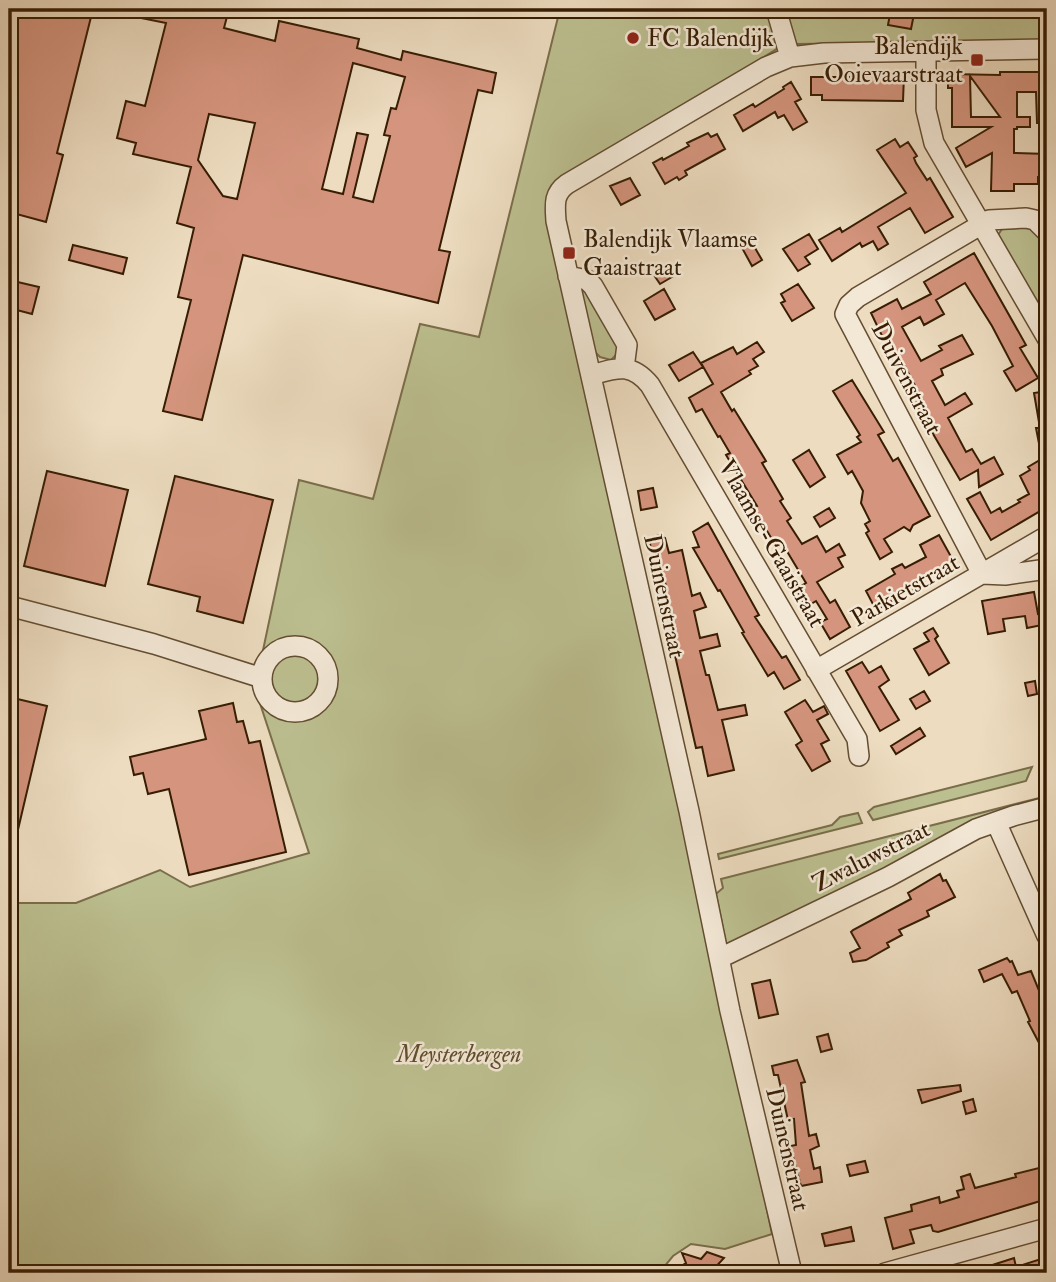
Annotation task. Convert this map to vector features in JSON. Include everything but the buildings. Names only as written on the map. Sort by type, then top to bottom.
[{"type":"street","points":[[776,9],[790,57]]},
{"type":"street","name":"Duinenstraat","points":[[792,1273],[730,1011],[554,203],[560,188],[766,67],[790,57],[824,53],[1047,49]]},
{"type":"street","points":[[926,51],[926,110],[934,143],[1047,338]]},
{"type":"street","points":[[981,225],[989,220],[1026,218],[1035,220],[1047,232]]},
{"type":"street","name":"Duivenstraat","points":[[981,225],[858,297],[849,305],[845,314],[982,573]]},
{"type":"street","points":[[568,276],[587,280],[593,286],[627,345],[624,368],[591,375]]},
{"type":"street","name":"Vlaamse-Gaaistraat","points":[[624,368],[636,372],[650,385],[734,524],[857,739],[859,756]]},
{"type":"street","name":"Parkietstraat","points":[[816,670],[1047,536]]},
{"type":"street","name":"Parkietstraat","points":[[982,573],[1005,575],[1047,569]]},
{"type":"street","points":[[9,606],[154,644],[192,647],[248,659],[264,669]]},
{"type":"street","name":"Zwaluwstraat","points":[[720,958],[888,877],[976,829],[1047,807]]},
{"type":"street","points":[[996,822],[1047,936]]},
{"type":"street","points":[[885,1273],[1047,1228]]},
{"type":"green space","name":"Meysterbergen","points":[[560,9],[771,9],[783,45],[556,183],[772,1234],[725,1249],[691,1244],[673,1256],[659,1273],[9,1273],[9,903],[76,903],[160,870],[190,887],[309,853],[255,688],[299,480],[373,499],[420,324],[479,337]]},
{"type":"green space","points":[[784,9],[1047,9],[1047,41],[795,44]]},
{"type":"green space","points":[[1034,227],[1046,240],[1047,245],[1047,329],[998,235],[1002,229]]},
{"type":"green space","points":[[582,286],[617,343],[618,353],[611,360],[600,357],[595,352],[580,289]]},
{"type":"green space","points":[[1032,767],[1026,781],[873,820],[868,812],[874,807]]},
{"type":"green space","points":[[1047,796],[1047,802],[738,943],[726,944],[716,894],[723,888],[721,879]]},
{"type":"green space","points":[[858,813],[862,823],[719,859],[718,854],[832,825],[840,817]]},
{"type":"place","name":"FC Balendijk","points":[[633,38]]},
{"type":"place","name":"Balendijk Ooievaarstraat","points":[[977,60]]},
{"type":"place","name":"Balendijk Vlaamse Gaaistraat","points":[[569,253]]}]
